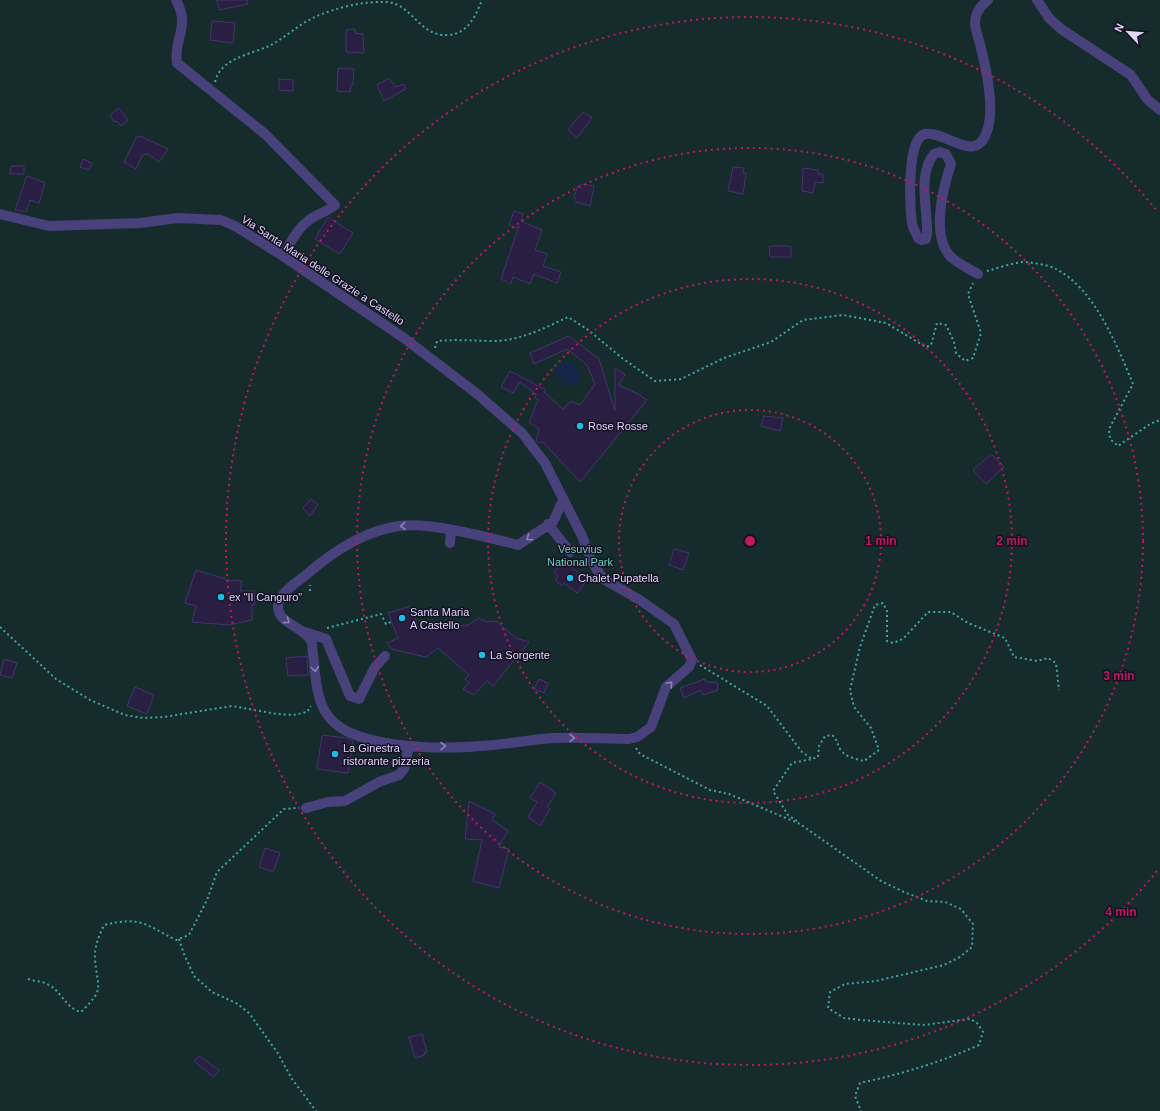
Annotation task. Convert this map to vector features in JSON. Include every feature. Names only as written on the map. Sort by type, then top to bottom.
[{"type":"street","points":[[176,0],[182,11],[183,22],[176,54],[177,63],[265,134],[335,205],[326,212],[313,218],[300,228],[283,256]]},
{"type":"street","points":[[978,274],[950,256],[942,244],[941,201],[951,164],[946,154],[940,152],[934,154],[926,168],[927,234],[926,239],[922,240],[918,238],[912,225],[910,171],[914,147],[918,138],[924,134],[935,135],[962,145],[973,146],[980,144],[985,138],[989,120],[989,95],[975,24],[980,7],[988,0]]},
{"type":"street","points":[[1037,0],[1049,18],[1061,29],[1131,74],[1147,99],[1160,110]]},
{"type":"street","name":"Via Santa Maria delle Grazie a Castello","points":[[0,214],[49,226],[140,223],[178,218],[221,220],[235,226],[283,256],[404,338],[476,393],[522,434],[545,463],[582,536],[592,562],[603,579],[640,600],[674,624],[692,660]]},
{"type":"street","points":[[385,656],[375,666],[360,699],[350,696],[326,638],[305,632],[284,619],[279,614],[278,603],[284,593],[319,563],[347,545],[369,534],[399,526],[417,526],[452,531],[518,545],[553,522],[563,500]]},
{"type":"street","points":[[548,524],[570,552]]},
{"type":"street","points":[[450,543],[452,531]]},
{"type":"street","points":[[305,632],[311,642],[318,697],[332,721],[341,728],[375,741],[411,746],[491,745],[554,738],[629,740],[638,737],[652,727],[666,687],[690,667],[692,660]]},
{"type":"street","points":[[306,808],[328,802],[344,801],[379,782],[399,775],[404,769],[408,760],[407,753],[411,746]]},
{"type":"path","points":[[214,93],[216,80],[221,70],[233,60],[270,45],[314,17],[348,6],[387,2],[400,6],[428,31],[440,35],[450,35],[459,32],[470,24],[482,0]]},
{"type":"path","points":[[436,362],[434,350],[437,341],[458,338],[494,341],[511,339],[542,329],[568,317],[587,329],[622,358],[655,381],[681,379],[724,358],[771,342],[803,320],[843,315],[886,323],[926,347],[931,345],[937,323],[941,323],[946,325],[954,342],[956,353],[965,361],[973,358],[981,334],[968,294],[978,274],[1025,262],[1056,269],[1077,284],[1092,303],[1110,331],[1133,384],[1109,429],[1110,439],[1118,446],[1150,424],[1160,420]]},
{"type":"path","points":[[861,1111],[855,1096],[860,1083],[914,1070],[947,1060],[979,1045],[983,1032],[978,1023],[970,1019],[923,1025],[844,1018],[828,1008],[830,992],[845,984],[876,981],[944,965],[960,957],[972,947],[973,924],[961,908],[945,902],[927,901],[881,881],[788,815],[773,791],[792,763],[818,757],[819,746],[825,736],[832,735],[837,740],[841,750],[848,756],[864,761],[880,750],[871,728],[854,708],[850,690],[860,647],[875,605],[883,603],[886,611],[887,641],[893,643],[903,639],[928,612],[951,612],[968,623],[1005,638],[1014,657],[1037,661],[1048,658],[1056,663],[1059,690]]},
{"type":"path","points":[[327,628],[381,614],[386,624],[391,622]]},
{"type":"path","points":[[0,627],[56,679],[90,700],[125,715],[144,718],[164,717],[232,706],[276,714],[293,715],[307,712],[318,697]]},
{"type":"path","points":[[692,660],[767,706],[802,752],[812,759]]},
{"type":"path","points":[[629,740],[640,754],[710,790],[729,794],[800,824]]},
{"type":"path","points":[[28,979],[47,984],[58,993],[73,1010],[81,1012],[97,995],[99,983],[95,958],[96,943],[104,925],[124,920],[142,922],[176,940],[189,935],[207,900],[216,872],[284,809],[306,808]]},
{"type":"path","points":[[179,939],[194,976],[212,992],[236,1003],[249,1014],[277,1052],[292,1079],[316,1111]]},
{"type":"green space","name":"Vesuvius National Park","points":[[0,0],[1160,0],[1160,1111],[0,1111]]},
{"type":"water","points":[[569,360],[577,366],[580,376],[578,383],[569,386],[560,383],[564,380],[561,377],[556,378],[555,368]]},
{"type":"building","points":[[217,0],[247,0],[248,4],[219,10]]},
{"type":"building","points":[[212,21],[235,23],[233,43],[210,40]]},
{"type":"building","points":[[355,29],[355,33],[363,34],[364,53],[346,52],[346,30]]},
{"type":"building","points":[[338,68],[354,69],[353,85],[351,85],[350,92],[337,91]]},
{"type":"building","points":[[389,78],[395,87],[404,84],[406,89],[384,101],[377,85]]},
{"type":"building","points":[[279,79],[293,80],[293,91],[279,90]]},
{"type":"building","points":[[119,108],[128,120],[121,126],[117,121],[114,122],[110,115]]},
{"type":"building","points":[[583,112],[592,118],[577,138],[569,131],[569,128]]},
{"type":"building","points":[[137,136],[168,149],[159,162],[146,153],[146,155],[143,154],[136,169],[124,162]]},
{"type":"building","points":[[83,159],[92,163],[89,170],[80,167]]},
{"type":"building","points":[[11,166],[24,166],[24,174],[10,174]]},
{"type":"building","points":[[733,167],[744,168],[743,173],[746,173],[743,194],[728,191]]},
{"type":"building","points":[[803,168],[818,170],[818,174],[823,174],[823,183],[815,182],[813,193],[802,191]]},
{"type":"building","points":[[27,176],[45,183],[39,203],[30,200],[26,212],[15,210]]},
{"type":"building","points":[[582,184],[594,186],[590,206],[576,202],[576,199],[574,198],[578,185]]},
{"type":"building","points":[[514,211],[523,214],[521,221],[542,230],[535,250],[547,254],[543,266],[561,272],[557,283],[534,274],[530,284],[513,277],[511,284],[501,279],[519,226],[518,228],[509,225]]},
{"type":"building","points":[[328,217],[353,233],[340,254],[315,239]]},
{"type":"building","points":[[769,246],[791,246],[791,257],[770,257]]},
{"type":"building","name":"Rose Rosse","points":[[569,336],[599,359],[615,411],[615,368],[625,375],[618,385],[647,400],[580,482],[543,442],[538,443],[536,441],[539,429],[529,422],[538,400],[535,398],[536,394],[520,382],[513,393],[501,387],[510,371],[546,390],[544,392],[563,409],[571,401],[580,405],[595,384],[587,365],[567,349],[534,364],[530,353]]},
{"type":"building","points":[[764,416],[783,418],[780,431],[761,426]]},
{"type":"building","points":[[991,454],[1004,467],[986,484],[973,470]]},
{"type":"building","points":[[311,499],[318,505],[310,516],[303,508]]},
{"type":"building","points":[[674,549],[689,553],[683,570],[669,565]]},
{"type":"building","name":"Chalet Pupatella","points":[[563,560],[586,579],[586,582],[577,593],[564,583],[562,586],[555,580],[558,576],[554,572]]},
{"type":"building","name":"ex \"Il Canguro\"","points":[[196,570],[232,581],[242,581],[240,591],[254,591],[255,605],[252,604],[252,620],[229,625],[192,622],[196,606],[185,603]]},
{"type":"building","name":"La Sorgente","points":[[411,606],[419,630],[443,626],[452,620],[459,626],[468,625],[479,618],[487,622],[496,621],[516,638],[529,642],[493,686],[487,681],[474,695],[463,689],[469,682],[465,679],[469,675],[438,648],[426,657],[391,649],[387,643],[398,638],[388,613]]},
{"type":"building","points":[[307,656],[308,675],[288,676],[286,658]]},
{"type":"building","points":[[4,659],[17,663],[12,678],[0,675]]},
{"type":"building","points":[[539,679],[548,683],[544,693],[534,689]]},
{"type":"building","points":[[705,679],[706,682],[717,682],[718,690],[703,695],[701,690],[684,698],[680,688]]},
{"type":"building","points":[[135,687],[154,695],[147,714],[127,706]]},
{"type":"building","name":"La Ginestra ristorante pizzeria","points":[[322,735],[347,738],[353,741],[348,773],[317,769]]},
{"type":"building","points":[[540,782],[556,793],[547,807],[550,809],[540,826],[528,817],[537,802],[530,798]]},
{"type":"building","points":[[469,801],[495,814],[492,820],[508,831],[499,847],[509,849],[499,888],[473,881],[482,840],[465,839]]},
{"type":"building","points":[[265,848],[280,853],[273,872],[259,867]]},
{"type":"building","points":[[422,1034],[427,1052],[424,1053],[425,1055],[415,1058],[409,1037]]},
{"type":"building","points":[[199,1056],[219,1070],[214,1077],[194,1061]]},
{"type":"place","name":"Rose Rosse","points":[[580,426]]},
{"type":"place","name":"Chalet Pupatella","points":[[570,578]]},
{"type":"place","name":"ex \"Il Canguro\"","points":[[221,597]]},
{"type":"place","name":"Santa Maria A Castello","points":[[402,618]]},
{"type":"place","name":"La Sorgente","points":[[482,655]]},
{"type":"place","name":"La Ginestra ristorante pizzeria","points":[[335,754]]}]
